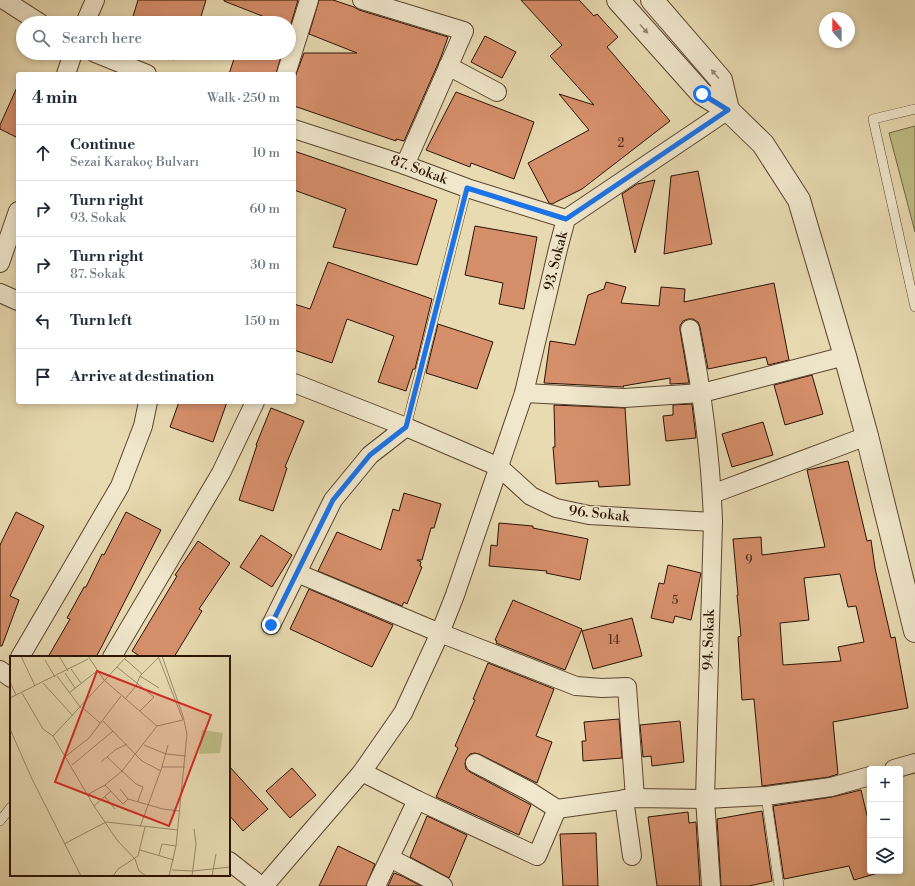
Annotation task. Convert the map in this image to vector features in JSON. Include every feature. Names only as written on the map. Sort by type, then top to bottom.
[{"type":"street","points":[[4,0],[29,16]]},
{"type":"street","points":[[88,16],[94,0]]},
{"type":"street","points":[[296,42],[309,0]]},
{"type":"street","points":[[362,0],[464,31],[405,165]]},
{"type":"street","points":[[618,0],[702,94],[728,110],[764,144],[799,200],[867,436],[915,631]]},
{"type":"street","points":[[652,0],[721,80],[728,110]]},
{"type":"street","points":[[67,72],[71,60]]},
{"type":"street","points":[[112,60],[142,72]]},
{"type":"street","points":[[287,72],[290,60]]},
{"type":"street","points":[[448,66],[497,92]]},
{"type":"street","name":"93. Sokak","points":[[262,886],[362,772],[403,713],[440,633],[456,595],[524,394],[566,219],[728,110]]},
{"type":"street","name":"87. Sokak","points":[[296,130],[405,165],[467,188],[566,219]]},
{"type":"street","points":[[0,263],[16,217]]},
{"type":"street","points":[[0,293],[16,299]]},
{"type":"street","name":"94. Sokak","points":[[690,328],[702,394],[712,494],[713,522],[705,799],[711,886]]},
{"type":"street","points":[[524,394],[624,398],[702,394],[845,356]]},
{"type":"street","name":"96. Sokak","points":[[296,384],[406,427],[499,467],[531,496],[556,508],[590,515],[713,522]]},
{"type":"street","points":[[21,656],[120,486],[143,426],[148,404]]},
{"type":"street","points":[[113,656],[221,473],[254,404]]},
{"type":"street","points":[[271,625],[333,500],[370,455],[406,427]]},
{"type":"street","points":[[712,494],[867,436]]},
{"type":"street","points":[[297,573],[440,633],[576,686],[602,688],[627,687],[632,856]]},
{"type":"street","points":[[475,763],[529,791],[557,809],[630,798],[705,799],[766,796],[831,786],[867,777]]},
{"type":"street","points":[[903,766],[915,763]]},
{"type":"street","points":[[362,772],[417,800],[537,856],[557,809]]},
{"type":"street","points":[[376,886],[417,800]]},
{"type":"street","points":[[390,858],[443,886]]},
{"type":"street","points":[[230,862],[262,886]]},
{"type":"lane","points":[[915,109],[873,119],[915,307]]},
{"type":"lane","points":[[406,427],[467,188]]},
{"type":"lane","points":[[766,796],[779,886]]},
{"type":"lane","points":[[0,821],[10,808]]},
{"type":"shaded area","points":[[915,126],[915,232],[889,133]]},
{"type":"building","points":[[138,0],[206,0],[201,16],[133,16]]},
{"type":"building","points":[[298,0],[293,16],[262,16],[224,1]]},
{"type":"building","points":[[319,0],[333,0],[359,10],[448,37],[441,57],[404,141],[396,139],[396,141],[296,107],[296,75],[304,53],[357,53],[309,34]]},
{"type":"building","points":[[521,0],[579,0],[594,16],[597,14],[618,37],[607,47],[670,121],[582,189],[552,204],[549,203],[528,163],[589,130],[559,94],[594,105],[550,56],[562,45]]},
{"type":"building","points":[[485,36],[516,52],[502,78],[471,62]]},
{"type":"building","points":[[234,60],[280,60],[277,72],[230,72]]},
{"type":"building","points":[[16,89],[16,137],[0,129],[0,125]]},
{"type":"building","points":[[456,92],[534,122],[514,179],[471,163],[470,167],[426,150]]},
{"type":"building","points":[[296,152],[437,200],[417,265],[333,247],[346,209],[296,191]]},
{"type":"building","points":[[698,171],[712,244],[664,254],[671,176]]},
{"type":"building","points":[[655,180],[635,253],[622,194],[637,184]]},
{"type":"building","points":[[475,226],[537,237],[524,309],[499,304],[503,283],[465,275]]},
{"type":"building","points":[[328,262],[432,299],[415,369],[413,369],[406,391],[378,382],[394,336],[347,319],[332,363],[296,351],[296,305],[310,309]]},
{"type":"building","points":[[606,282],[626,287],[621,303],[659,306],[661,287],[685,289],[684,302],[774,283],[789,360],[768,365],[766,357],[708,369],[698,322],[693,319],[688,319],[683,321],[680,326],[680,330],[689,383],[670,384],[670,378],[623,386],[624,387],[544,383],[550,341],[575,345],[588,295],[604,289]]},
{"type":"building","points":[[438,324],[493,342],[477,389],[426,373]]},
{"type":"building","points":[[812,375],[823,414],[785,425],[774,385]]},
{"type":"building","points":[[178,404],[226,404],[213,442],[170,427]]},
{"type":"building","points":[[692,404],[696,438],[666,441],[663,416],[673,415],[673,405]]},
{"type":"building","points":[[554,405],[625,408],[630,485],[599,487],[598,481],[556,484],[553,447],[555,447]]},
{"type":"building","points":[[271,408],[304,421],[285,467],[287,468],[273,511],[239,500],[256,445]]},
{"type":"building","points":[[763,422],[773,455],[732,467],[722,434]]},
{"type":"building","points":[[848,461],[867,541],[871,540],[875,568],[891,638],[895,637],[908,708],[833,722],[838,774],[829,777],[762,786],[754,699],[742,700],[738,637],[741,636],[733,539],[761,537],[762,555],[825,547],[807,470]],"holes":[[[840,574],[848,607],[856,606],[864,642],[838,647],[841,661],[783,665],[780,623],[809,620],[804,578]]]},
{"type":"building","points":[[404,493],[441,504],[434,528],[431,528],[422,560],[417,560],[421,562],[420,566],[422,567],[407,604],[404,602],[402,606],[318,571],[337,532],[381,550],[393,509],[399,511]]},
{"type":"building","points":[[16,512],[44,526],[10,596],[19,600],[2,646],[0,646],[0,545]]},
{"type":"building","points":[[126,512],[161,530],[97,656],[49,656],[70,619],[67,618],[84,587],[86,587],[102,554],[104,555]]},
{"type":"building","points":[[499,523],[533,526],[533,528],[588,539],[580,580],[546,573],[547,571],[489,566],[491,545],[497,546]]},
{"type":"building","points":[[261,535],[292,555],[272,587],[240,567]]},
{"type":"building","points":[[198,541],[230,563],[199,609],[202,611],[175,656],[140,656],[132,651],[177,576],[175,575]]},
{"type":"building","points":[[668,565],[701,573],[691,620],[675,616],[673,623],[651,618],[659,583],[664,584]]},
{"type":"building","points":[[309,589],[393,625],[372,667],[290,629]]},
{"type":"building","points":[[513,600],[582,629],[565,670],[496,643],[497,641],[495,640]]},
{"type":"building","points":[[632,618],[642,656],[593,669],[582,631]]},
{"type":"building","points":[[488,663],[554,689],[536,736],[552,742],[537,783],[479,754],[470,754],[466,759],[466,769],[470,772],[531,805],[519,835],[436,797],[458,748],[455,746],[475,700],[473,699]]},
{"type":"building","points":[[619,719],[622,758],[583,761],[582,741],[586,741],[584,722]]},
{"type":"building","points":[[680,721],[684,762],[652,766],[651,756],[643,757],[640,725]]},
{"type":"building","points":[[230,767],[268,809],[243,831],[230,816]]},
{"type":"building","points":[[292,768],[316,795],[290,818],[266,791]]},
{"type":"building","points":[[861,790],[867,815],[867,874],[875,874],[854,880],[849,866],[784,879],[773,806],[832,797]]},
{"type":"building","points":[[762,811],[772,881],[749,886],[721,886],[717,819]]},
{"type":"building","points":[[688,812],[689,823],[696,822],[700,886],[657,886],[648,817]]},
{"type":"building","points":[[427,816],[467,835],[449,878],[410,857]]},
{"type":"building","points":[[596,833],[598,886],[563,886],[560,834]]},
{"type":"building","points":[[338,846],[375,864],[366,886],[319,886]]},
{"type":"building","points":[[394,873],[402,876],[421,886],[388,886]]},
{"type":"route","points":[[271,625],[333,500],[370,455],[406,427],[467,188],[566,219],[699,131],[728,110],[702,94]]}]
